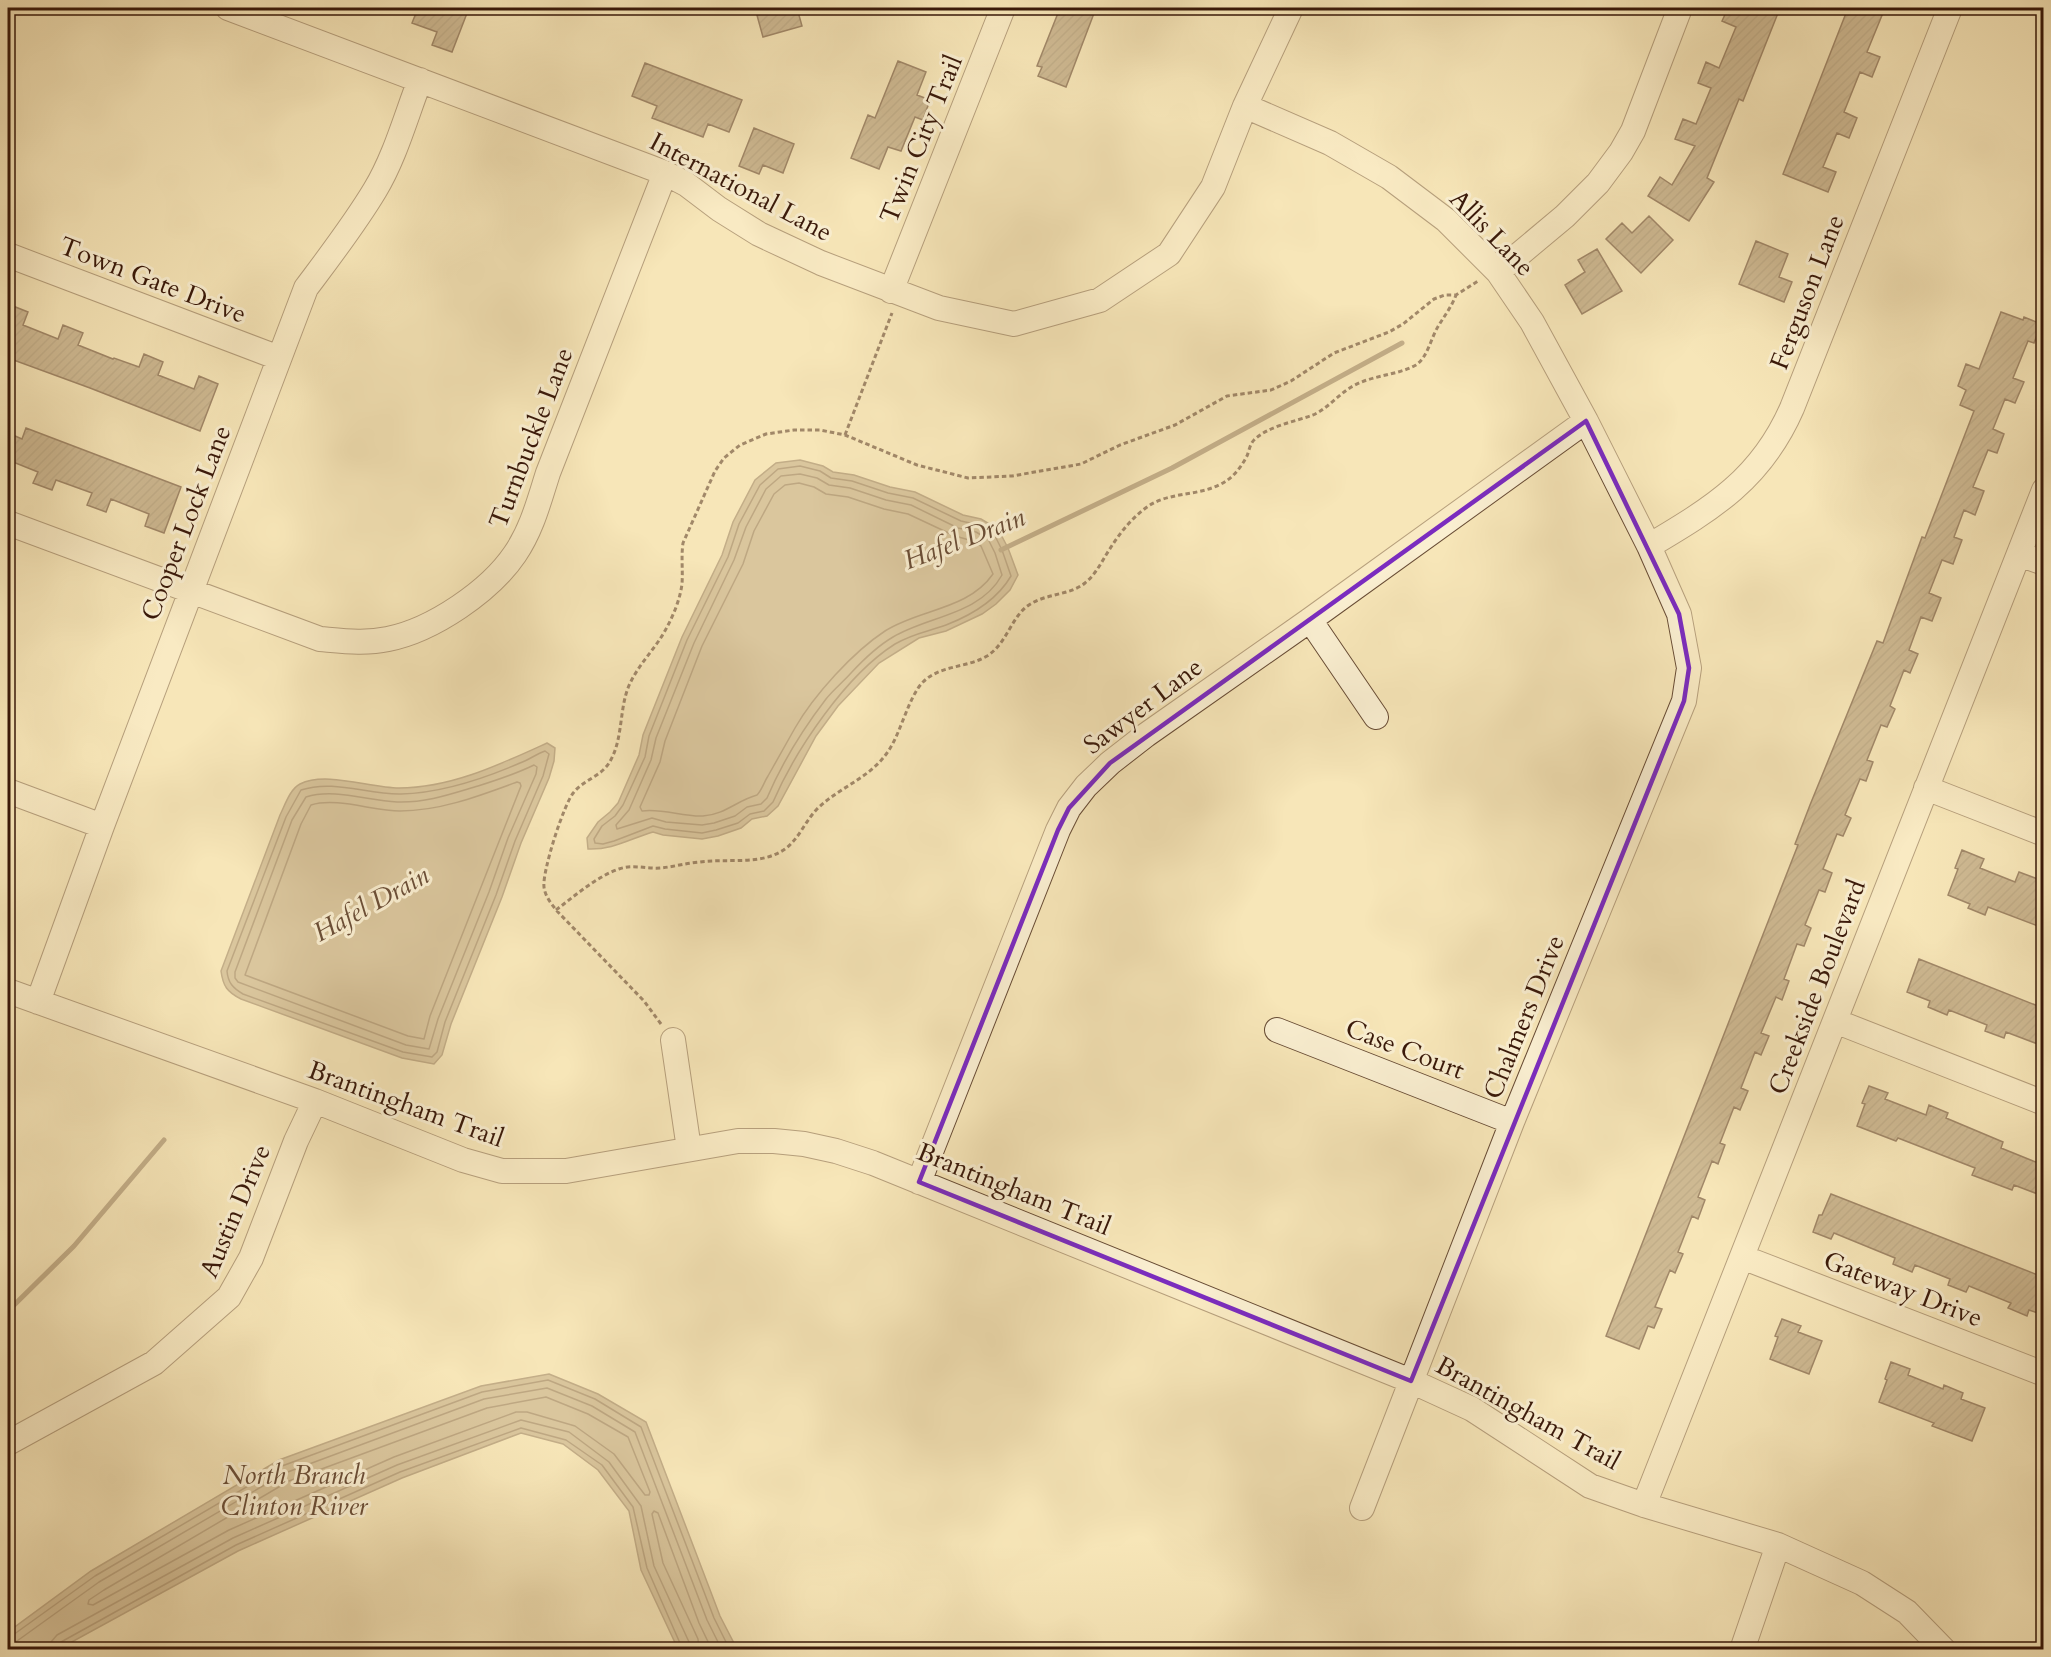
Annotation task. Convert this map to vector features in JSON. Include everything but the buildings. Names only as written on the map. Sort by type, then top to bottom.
[{"type":"street","name":"International Lane","points":[[228,8],[665,172],[759,234],[821,263],[939,308],[1014,324],[1100,300],[1169,254],[1213,187],[1245,106],[1291,8]]},
{"type":"street","name":"Twin City Trail","points":[[895,292],[1003,8]]},
{"type":"street","points":[[1495,269],[1565,216],[1598,183],[1616,159],[1633,131],[1680,8]]},
{"type":"street","name":"Ferguson Lane","points":[[1649,546],[1701,514],[1742,482],[1758,466],[1778,439],[1950,8]]},
{"type":"street","name":"Cooper Lock Lane","points":[[38,1002],[102,826],[306,288],[342,240],[375,190],[420,80]]},
{"type":"street","name":"Allis Lane","points":[[1245,106],[1330,143],[1389,177],[1446,220],[1495,269],[1532,322],[1586,421],[1649,546]]},
{"type":"street","name":"Turnbuckle Lane","points":[[8,523],[320,639],[361,642],[389,639],[424,626],[455,609],[493,582],[515,554],[532,524],[553,462],[665,172]]},
{"type":"street","name":"Town Gate Drive","points":[[8,255],[279,358]]},
{"type":"street","name":"Sawyer Lane","points":[[919,1182],[1058,830],[1069,808],[1086,786],[1119,756],[1586,421]]},
{"type":"street","name":"Creekside Boulevard","points":[[1644,1505],[2043,490]]},
{"type":"street","name":"Chalmers Drive","points":[[1362,1508],[1512,1122],[1684,701],[1689,668],[1679,614],[1649,546]]},
{"type":"street","points":[[2019,554],[2043,563]]},
{"type":"street","points":[[1310,620],[1376,717]]},
{"type":"street","points":[[1926,788],[2043,834]]},
{"type":"street","points":[[8,791],[102,826]]},
{"type":"street","name":"Brantingham Trail","points":[[8,991],[315,1101],[464,1160],[502,1171],[566,1171],[738,1142],[774,1141],[804,1144],[854,1157],[1411,1381],[1473,1409],[1590,1486],[1644,1505],[1778,1545],[1862,1583],[1907,1612],[1944,1650]]},
{"type":"street","points":[[1835,1021],[2043,1103]]},
{"type":"street","name":"Case Court","points":[[1277,1030],[1512,1122]]},
{"type":"street","points":[[674,1040],[689,1149]]},
{"type":"street","name":"Austin Drive","points":[[8,1443],[154,1363],[229,1297],[251,1258],[296,1140],[315,1101]]},
{"type":"street","name":"Gateway Drive","points":[[1742,1257],[2043,1374]]},
{"type":"street","points":[[1742,1650],[1778,1545]]},
{"type":"path","points":[[674,1040],[644,1001],[548,900],[544,889],[544,875],[572,793],[582,783],[609,765],[617,741],[628,687],[635,672],[655,649],[678,601],[682,584],[683,543],[715,471],[724,458],[740,445],[766,434],[794,430],[820,430],[845,435],[917,465],[968,478],[1012,476],[1081,464],[1120,445],[1175,425],[1227,396],[1271,390],[1334,354],[1389,332],[1403,324],[1434,299],[1456,295],[1495,269]]},
{"type":"path","points":[[845,435],[895,292]]},
{"type":"path","points":[[556,910],[598,879],[618,869],[631,866],[658,868],[716,860],[758,859],[785,849],[796,839],[806,821],[820,807],[837,793],[872,771],[882,761],[891,748],[917,689],[925,680],[938,672],[984,658],[996,649],[1017,616],[1028,605],[1043,597],[1081,587],[1090,579],[1130,521],[1149,505],[1218,486],[1238,471],[1253,441],[1270,431],[1322,411],[1341,394],[1364,381],[1415,365],[1423,358],[1456,295]]},
{"type":"highlighted area","points":[[1586,421],[1679,614],[1689,668],[1684,701],[1411,1381],[919,1182],[1058,830],[1069,808],[1110,763]]},
{"type":"water","points":[[800,460],[823,466],[833,472],[854,475],[890,487],[915,492],[963,515],[981,519],[998,529],[1018,575],[1010,590],[982,614],[946,631],[919,638],[879,663],[838,706],[816,736],[778,806],[767,816],[752,819],[741,828],[702,839],[653,832],[613,846],[588,849],[587,838],[598,822],[618,803],[639,755],[643,735],[682,637],[722,555],[733,522],[755,480],[776,463]]},
{"type":"water","points":[[547,743],[555,748],[549,778],[521,843],[451,1024],[442,1055],[434,1064],[402,1058],[241,999],[226,988],[221,971],[280,815],[296,786],[311,780],[322,779],[399,788],[438,784],[475,773]]},
{"type":"water","name":"North Branch Clinton River","points":[[549,1374],[598,1394],[646,1422],[720,1616],[737,1649],[678,1649],[641,1570],[629,1511],[598,1470],[563,1444],[521,1433],[402,1478],[238,1551],[59,1649],[8,1649],[8,1632],[91,1571],[279,1460],[481,1386]]},
{"type":"waterway","name":"Hafel Drain","points":[[1001,550],[1172,468],[1402,343]]},
{"type":"waterway","name":"Hafel Drain","points":[[8,1311],[74,1246],[164,1140]]}]
